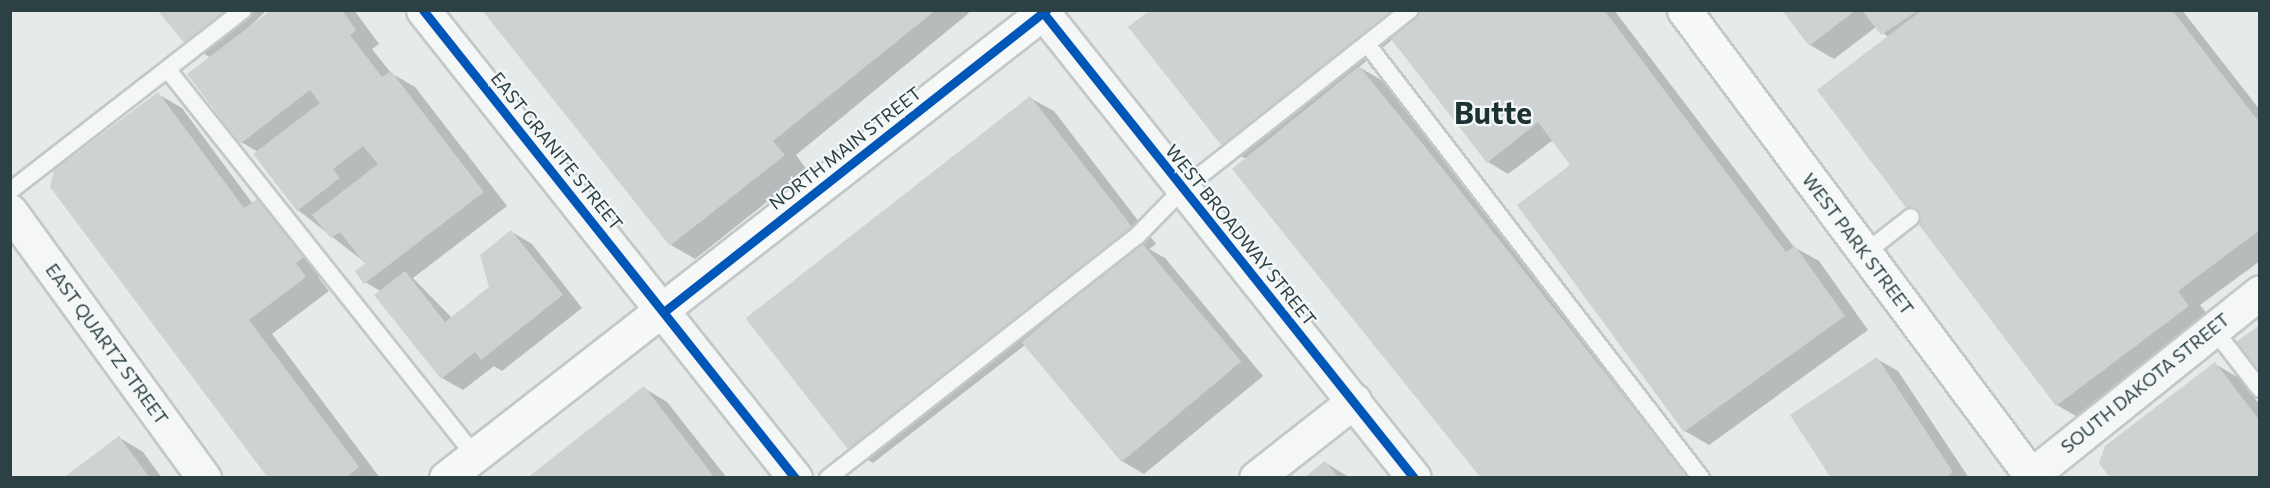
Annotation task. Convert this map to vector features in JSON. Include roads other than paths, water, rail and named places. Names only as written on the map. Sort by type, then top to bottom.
[{"type":"main road","name":"WEST PARK STREET","points":[[1684,10],[2030,477]]},
{"type":"main road","name":"NORTH MAIN STREET","points":[[446,477],[665,311],[1043,11]]},
{"type":"street","name":"EAST GRANITE STREET","points":[[423,10],[795,477]]},
{"type":"street","name":"WEST BROADWAY STREET","points":[[1043,11],[1414,477]]},
{"type":"street","name":"EAST QUARTZ STREET","points":[[10,211],[204,477]]},
{"type":"street","name":"SOUTH DAKOTA STREET","points":[[2030,477],[2212,327],[2259,292]]},
{"type":"street","points":[[1256,477],[1354,401]]},
{"type":"lane","points":[[10,191],[243,10]]},
{"type":"lane","points":[[828,477],[1137,236],[1183,189],[1410,10]]},
{"type":"lane","points":[[1367,44],[1701,477]]},
{"type":"lane","points":[[168,70],[475,456]]},
{"type":"lane","points":[[1865,253],[1911,217]]},
{"type":"lane","points":[[2212,327],[2259,389]]},
{"type":"district","name":"Butte","points":[[1493,112]]}]
